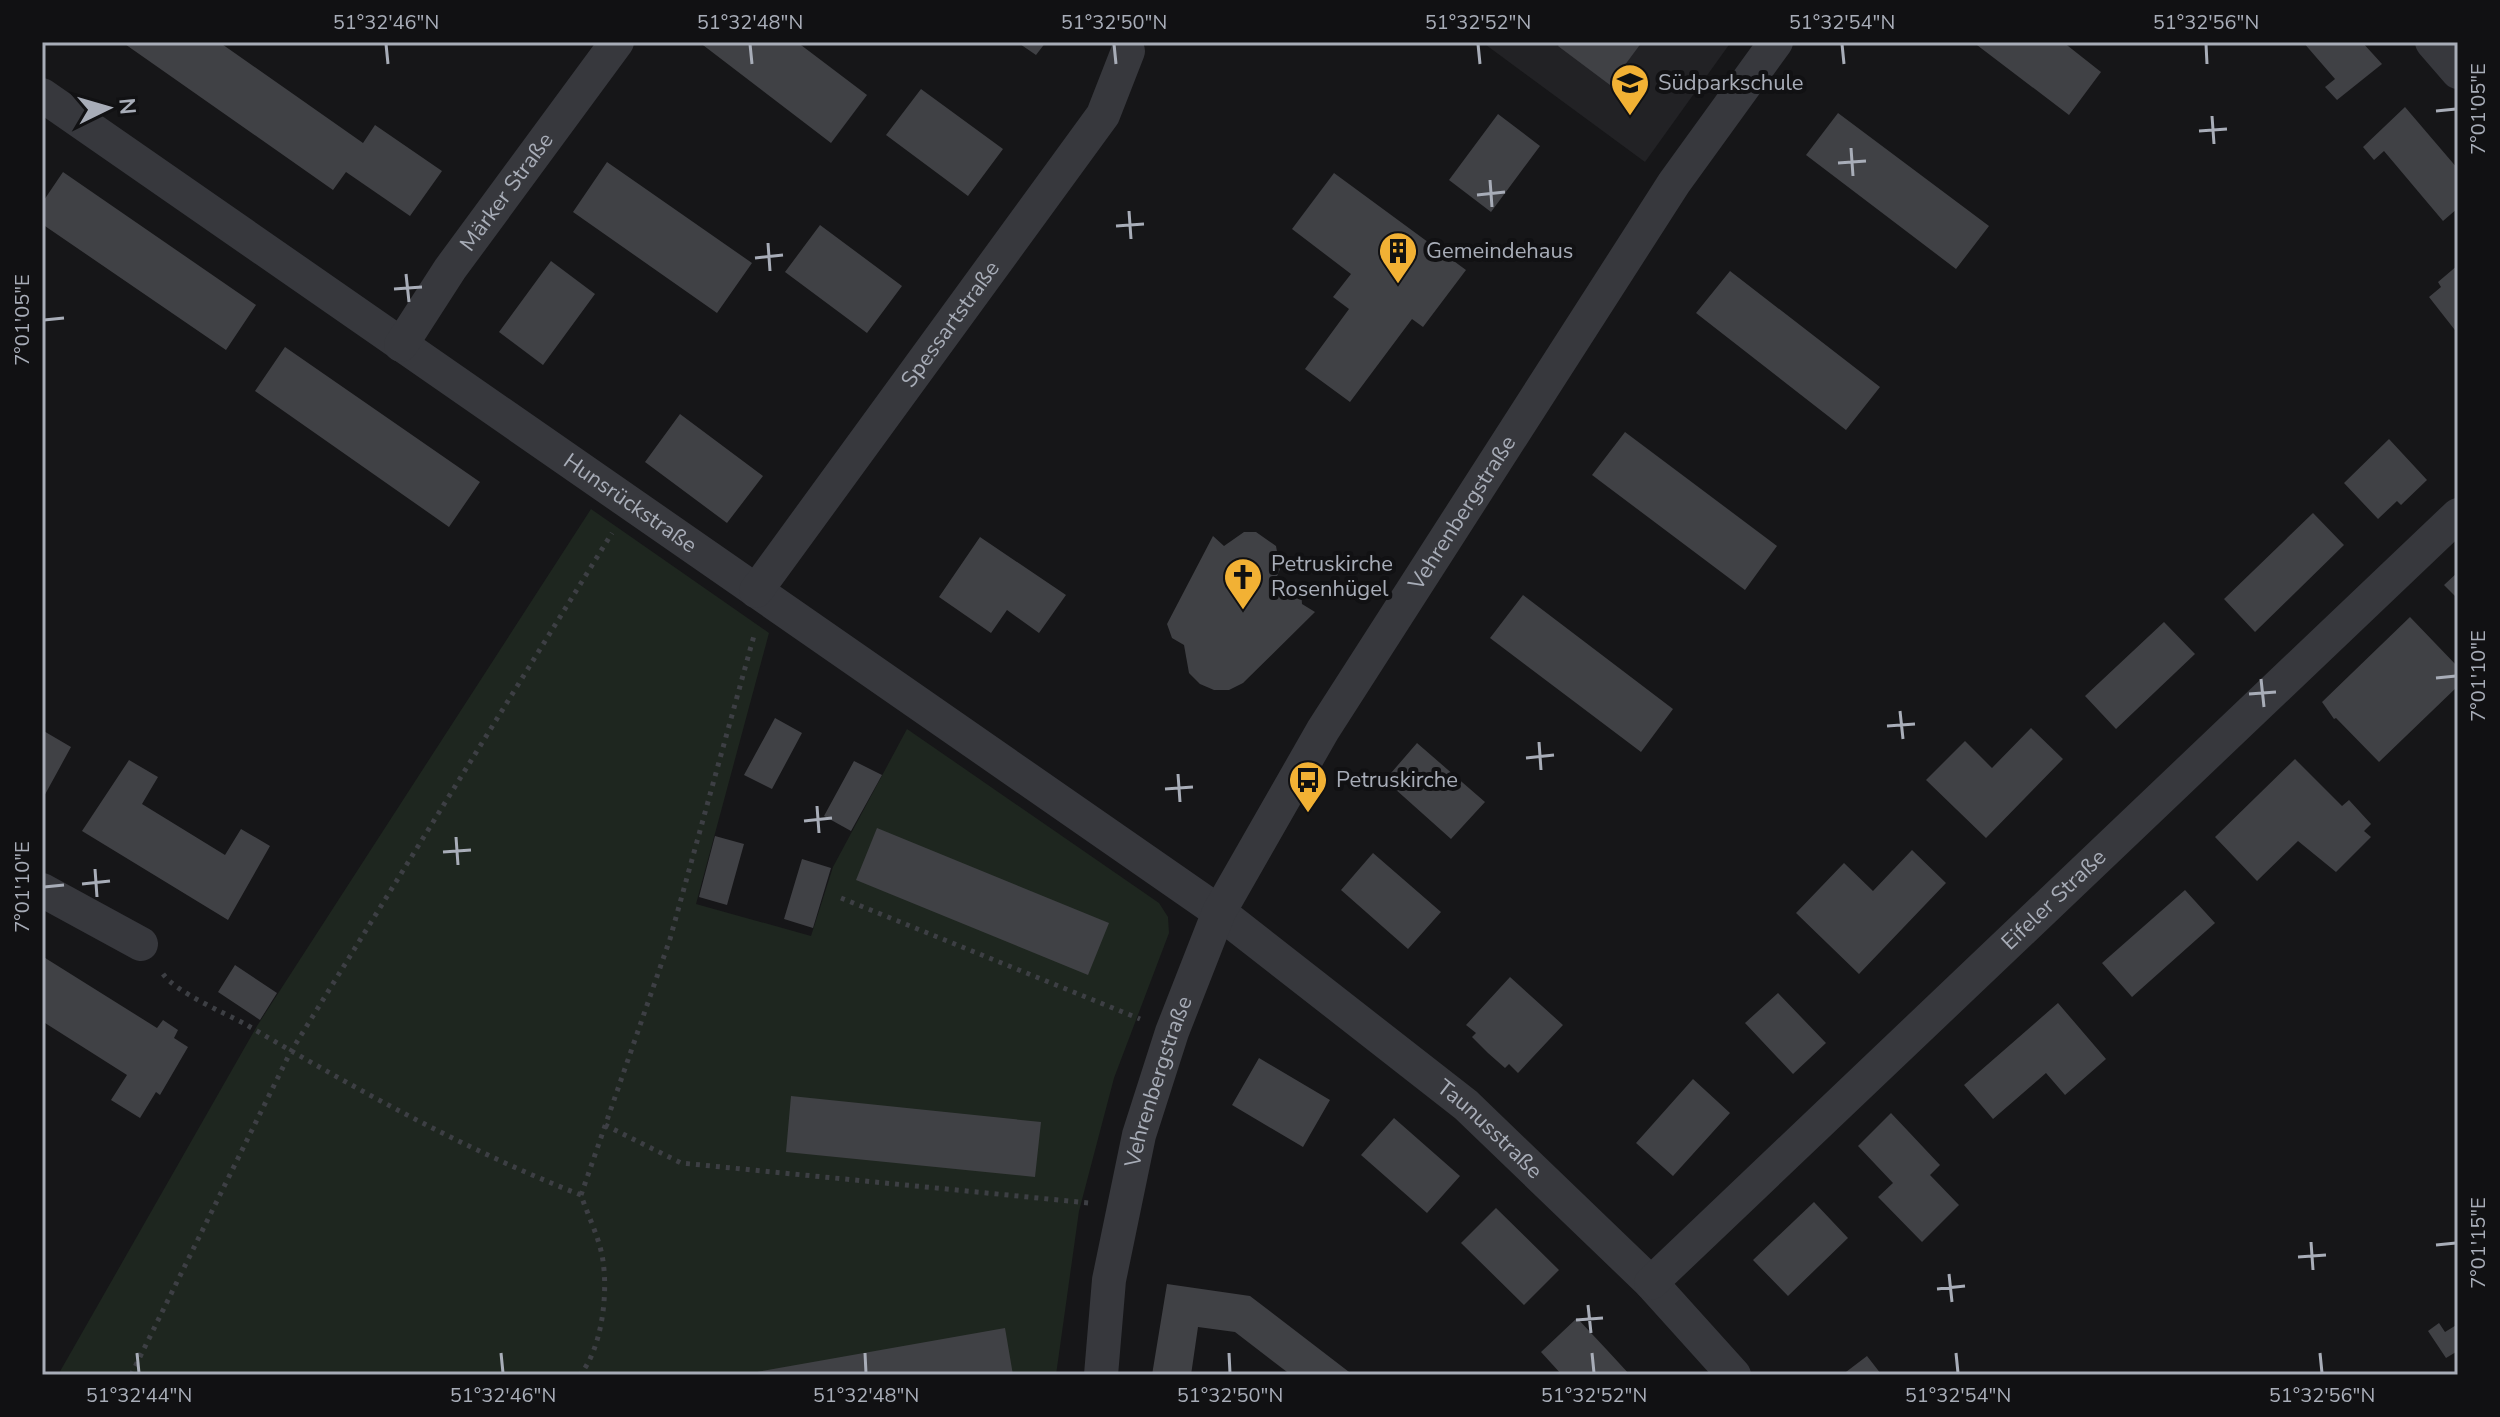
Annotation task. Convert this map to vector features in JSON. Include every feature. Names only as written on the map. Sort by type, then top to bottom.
[{"type":"street","name":"Märker Straße","points":[[401,345],[450,269],[617,42]]},
{"type":"street","name":"Vehrenbergstraße","points":[[1101,1375],[1109,1280],[1139,1135],[1172,1032],[1219,912],[1323,730],[1674,183],[1776,42]]},
{"type":"street","points":[[2432,42],[2458,72]]},
{"type":"street","name":"Spessartstraße","points":[[756,591],[1103,115],[1128,51]]},
{"type":"street","name":"Hunsrückstraße","points":[[42,95],[1219,912]]},
{"type":"street","name":"Eifeler Straße","points":[[1651,1283],[2458,515]]},
{"type":"street","points":[[42,890],[141,944]]},
{"type":"street","name":"Taunusstraße","points":[[1219,912],[1466,1105],[1651,1283],[1734,1375]]},
{"type":"path","points":[[131,1375],[290,1053],[630,504]]},
{"type":"path","points":[[580,1375],[590,1362],[602,1310],[603,1285],[603,1260],[581,1195],[670,939],[755,630],[756,591]]},
{"type":"path","points":[[841,898],[1172,1032]]},
{"type":"path","points":[[141,944],[167,980],[290,1053],[499,1163],[581,1195]]},
{"type":"path","points":[[605,1125],[681,1163],[1125,1207]]},
{"type":"shaded area","name":"Südparkschule","points":[[1482,42],[1731,42],[1645,162]]},
{"type":"shaded area","points":[[591,509],[769,633],[696,904],[811,936],[833,867],[907,729],[1159,903],[1168,917],[1169,933],[1114,1078],[1079,1211],[1056,1375],[58,1375],[257,1026]]},
{"type":"building","points":[[122,42],[219,42],[363,143],[375,125],[442,171],[410,216],[346,172],[333,190]]},
{"type":"building","points":[[699,42],[797,42],[867,95],[831,143]]},
{"type":"building","points":[[1017,42],[1046,42],[1036,55]]},
{"type":"building","points":[[1561,42],[1642,42],[1610,85],[1558,46]]},
{"type":"building","points":[[1973,42],[2063,42],[2101,72],[2069,115]]},
{"type":"building","points":[[2303,42],[2362,42],[2382,64],[2337,100],[2325,87],[2335,79]]},
{"type":"building","points":[[921,89],[1003,149],[968,196],[886,135]]},
{"type":"building","points":[[2405,107],[2458,169],[2458,208],[2443,221],[2384,151],[2374,160],[2363,147]]},
{"type":"building","points":[[1838,113],[1989,226],[1956,269],[1806,155]]},
{"type":"building","points":[[1498,114],[1540,146],[1491,212],[1449,180]]},
{"type":"building","points":[[607,162],[752,263],[717,313],[573,212]]},
{"type":"building","points":[[63,172],[256,305],[226,350],[42,224],[42,203]]},
{"type":"building","name":"Gemeindehaus","points":[[1334,173],[1466,270],[1423,327],[1412,319],[1350,402],[1305,369],[1349,309],[1333,297],[1351,274],[1292,229]]},
{"type":"building","points":[[820,225],[902,286],[867,333],[785,272]]},
{"type":"building","points":[[551,261],[595,294],[543,365],[499,332]]},
{"type":"building","points":[[2458,265],[2458,334],[2429,297],[2441,287],[2438,282]]},
{"type":"building","points":[[1730,271],[1880,387],[1846,430],[1696,313]]},
{"type":"building","points":[[285,347],[480,482],[449,527],[255,391]]},
{"type":"building","points":[[680,414],[763,476],[727,523],[645,462]]},
{"type":"building","points":[[1625,432],[1777,546],[1745,590],[1592,475]]},
{"type":"building","points":[[2389,439],[2427,480],[2401,505],[2397,501],[2378,519],[2344,483]]},
{"type":"building","points":[[2313,513],[2344,545],[2255,632],[2224,599]]},
{"type":"building","name":"Petruskirche Rosenhügel","points":[[1244,532],[1256,532],[1276,546],[1280,569],[1275,581],[1287,590],[1294,587],[1301,590],[1302,604],[1315,612],[1243,683],[1229,690],[1214,690],[1200,684],[1189,673],[1184,645],[1172,638],[1167,624],[1213,536],[1224,546]]},
{"type":"building","points":[[980,537],[1066,595],[1039,633],[1007,610],[991,633],[939,597]]},
{"type":"building","points":[[2458,572],[2458,599],[2444,585]]},
{"type":"building","points":[[1523,595],[1673,709],[1641,752],[1490,638]]},
{"type":"building","points":[[2410,617],[2458,667],[2458,686],[2379,762],[2334,719],[2322,702]]},
{"type":"building","points":[[2164,622],[2195,654],[2116,729],[2085,696]]},
{"type":"building","points":[[775,718],[802,733],[772,789],[744,775]]},
{"type":"building","points":[[2031,728],[2063,759],[1986,838],[1926,780],[1965,741],[1992,768]]},
{"type":"building","points":[[42,730],[71,747],[42,800]]},
{"type":"building","points":[[1417,743],[1485,802],[1451,839],[1385,780]]},
{"type":"building","points":[[2295,759],[2342,806],[2349,800],[2371,824],[2364,831],[2371,837],[2336,872],[2298,841],[2257,881],[2215,837]]},
{"type":"building","points":[[129,760],[158,777],[142,804],[225,855],[241,829],[270,846],[228,920],[82,831]]},
{"type":"building","points":[[854,761],[882,775],[851,831],[824,816]]},
{"type":"building","points":[[877,828],[1109,923],[1088,975],[856,880]]},
{"type":"building","points":[[715,836],[744,844],[727,905],[699,897]]},
{"type":"building","points":[[1912,850],[1946,883],[1859,974],[1796,913],[1844,863],[1873,891]]},
{"type":"building","points":[[1373,853],[1441,912],[1408,949],[1341,890]]},
{"type":"building","points":[[802,859],[831,868],[813,928],[784,919]]},
{"type":"building","points":[[2185,890],[2215,923],[2132,997],[2102,963]]},
{"type":"building","points":[[42,956],[157,1028],[163,1020],[178,1030],[174,1038],[188,1047],[160,1095],[156,1092],[140,1118],[111,1100],[127,1075],[45,1023],[42,1028]]},
{"type":"building","points":[[235,965],[277,993],[260,1020],[218,992]]},
{"type":"building","points":[[1510,977],[1563,1025],[1518,1073],[1509,1064],[1505,1068],[1488,1053],[1472,1037],[1476,1033],[1466,1025]]},
{"type":"building","points":[[1778,993],[1826,1043],[1793,1074],[1745,1023]]},
{"type":"building","points":[[2058,1003],[2106,1059],[2065,1095],[2046,1073],[1993,1119],[1964,1085]]},
{"type":"building","points":[[1259,1058],[1330,1100],[1303,1147],[1232,1105]]},
{"type":"building","points":[[1693,1079],[1730,1113],[1673,1176],[1636,1143]]},
{"type":"building","points":[[791,1096],[1041,1122],[1035,1177],[786,1152]]},
{"type":"building","points":[[1891,1113],[1940,1165],[1930,1175],[1959,1205],[1922,1242],[1878,1197],[1893,1183],[1858,1146]]},
{"type":"building","points":[[1394,1118],[1460,1176],[1427,1213],[1361,1155]]},
{"type":"building","points":[[1814,1202],[1848,1238],[1788,1296],[1753,1260]]},
{"type":"building","points":[[1496,1208],[1559,1270],[1524,1305],[1461,1243]]},
{"type":"building","points":[[1167,1284],[1250,1296],[1353,1375],[1291,1375],[1235,1332],[1198,1327],[1191,1375],[1152,1375]]},
{"type":"building","points":[[1577,1318],[1630,1375],[1562,1375],[1541,1352]]},
{"type":"building","points":[[2439,1323],[2445,1332],[2458,1324],[2458,1355],[2456,1352],[2446,1358],[2428,1331]]},
{"type":"building","points":[[1005,1328],[1013,1375],[757,1375],[757,1372]]},
{"type":"building","points":[[1867,1356],[1881,1374],[1842,1375]]},
{"type":"place","name":"Südparkschule","points":[[1630,117]]},
{"type":"place","name":"Gemeindehaus","points":[[1398,285]]},
{"type":"place","name":"Petruskirche Rosenhügel","points":[[1243,611]]},
{"type":"place","name":"Petruskirche","points":[[1308,814]]}]
